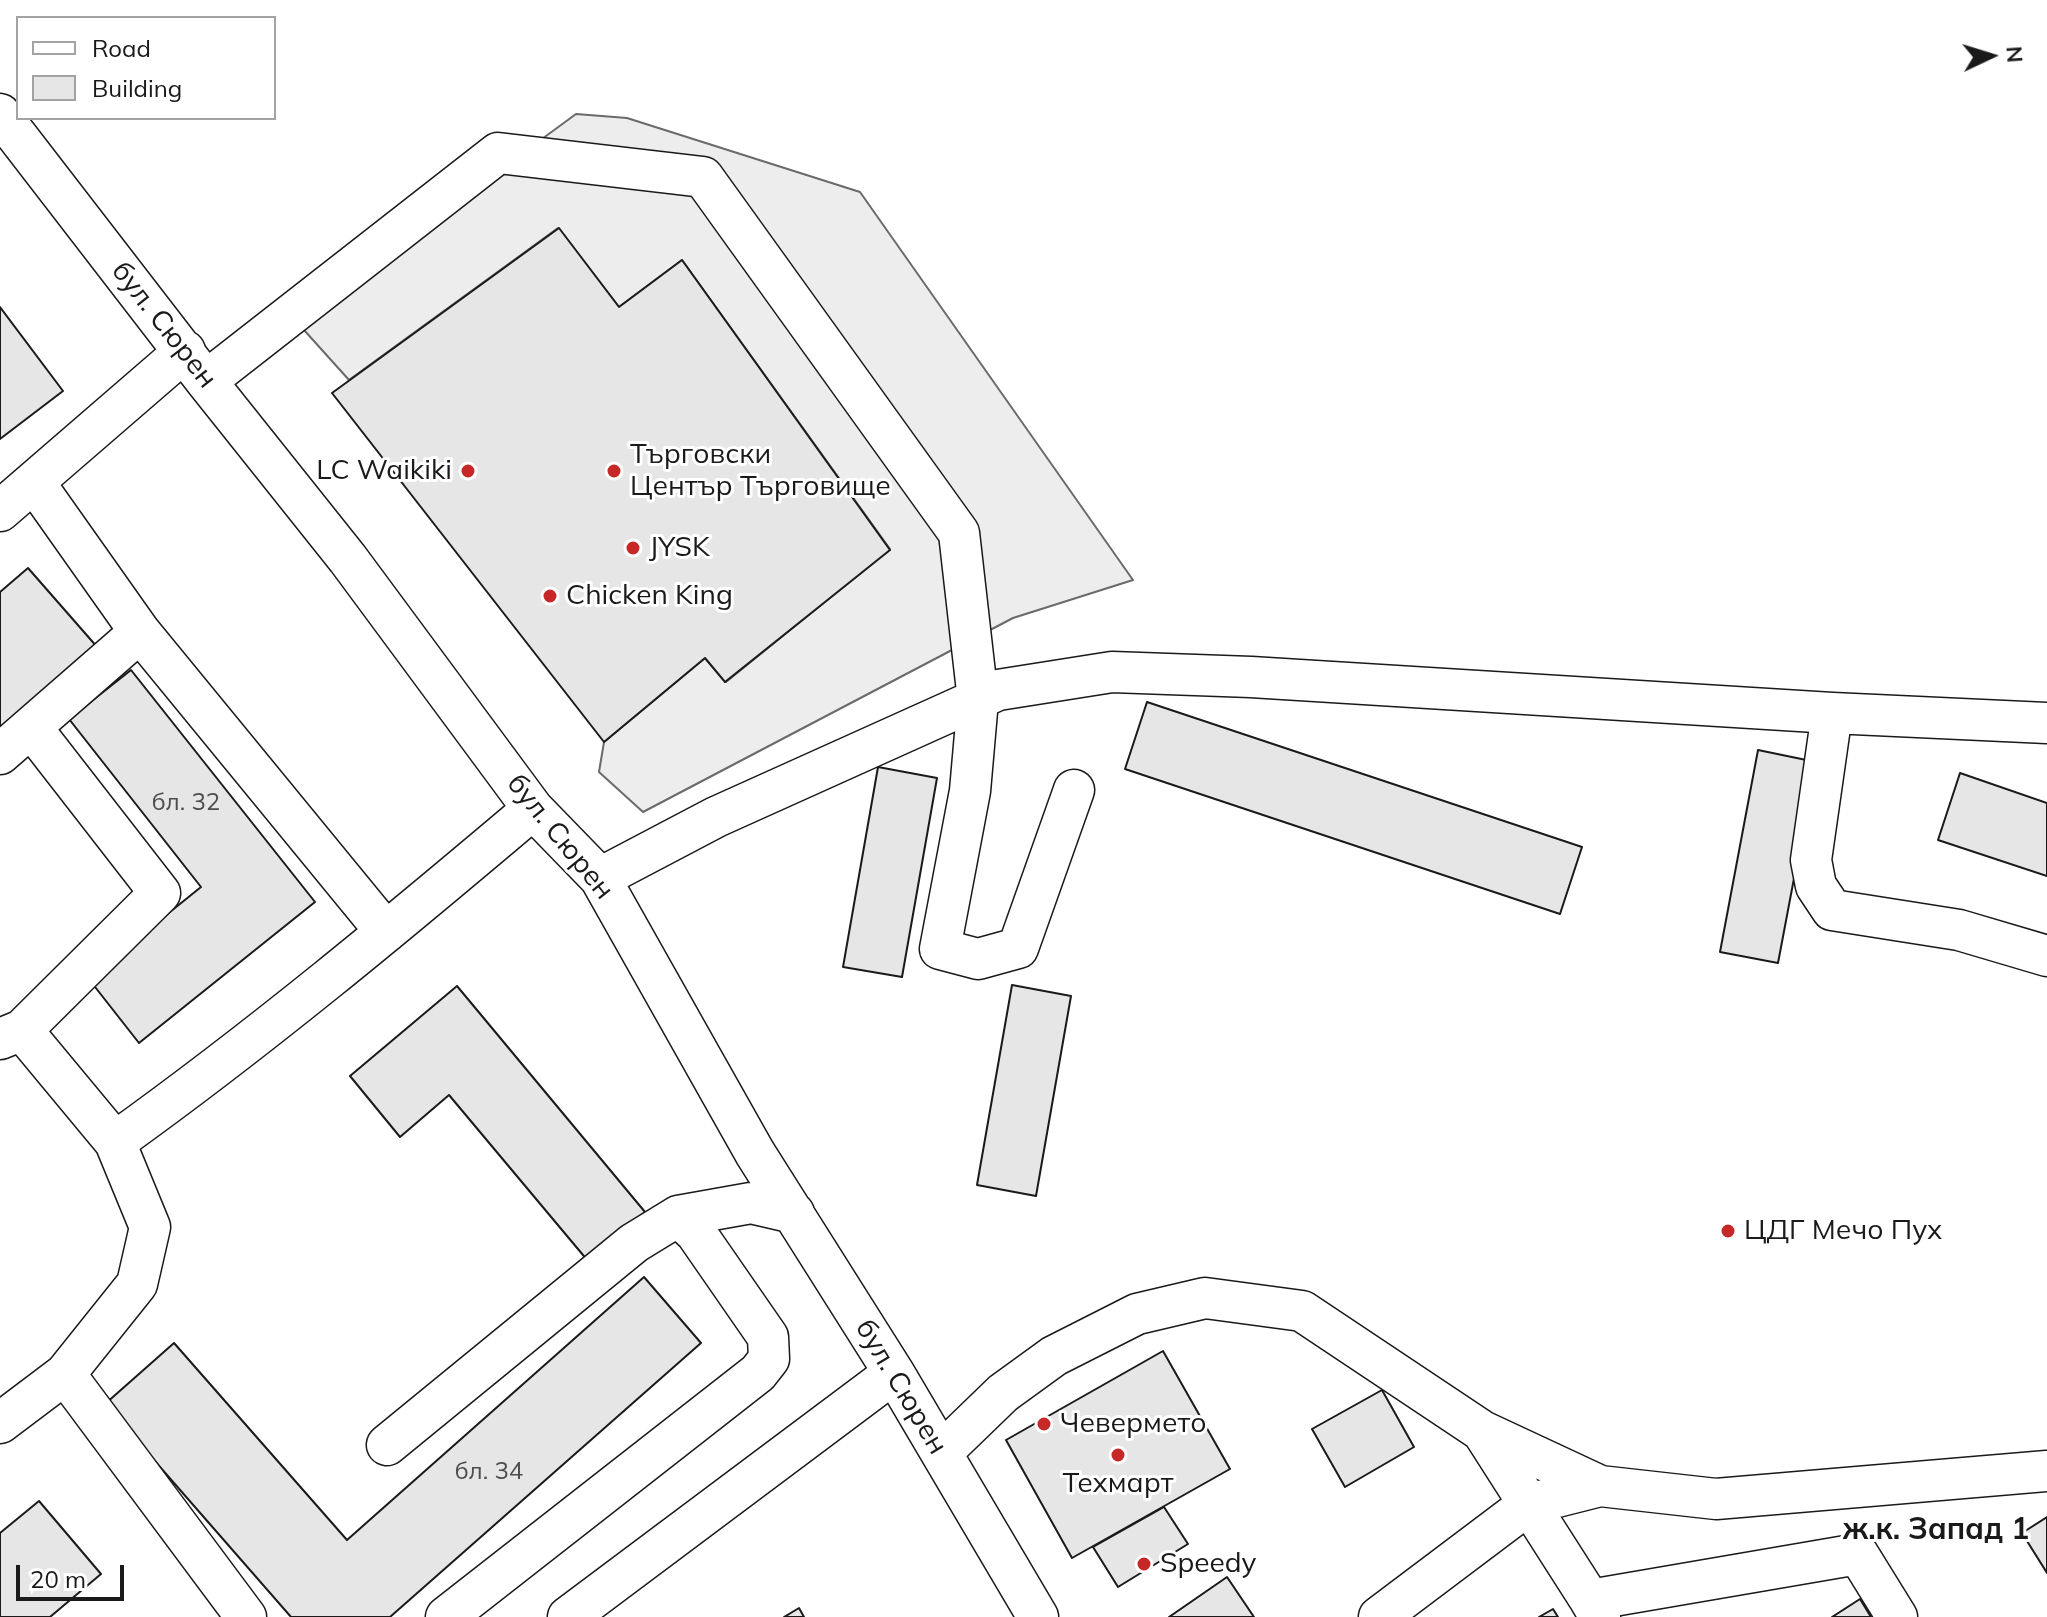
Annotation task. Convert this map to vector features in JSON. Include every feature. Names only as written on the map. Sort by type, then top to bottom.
[{"type":"street","name":"бул. Сюрен","points":[[0,114],[348,559],[533,809],[600,878],[755,1153],[894,1373],[1038,1617]]},
{"type":"street","points":[[0,511],[34,482],[498,153],[703,177],[959,533],[978,700],[970,791],[940,949],[978,959],[1018,948],[1074,790]]},
{"type":"street","points":[[34,482],[140,632],[386,932]]},
{"type":"street","points":[[0,754],[140,632]]},
{"type":"street","points":[[600,878],[716,817],[998,690],[1112,672],[2047,723]]},
{"type":"street","points":[[1832,713],[1811,860],[1816,886],[1832,910],[1959,930],[2047,956]]},
{"type":"street","points":[[0,1423],[65,1374],[137,1284],[150,1227],[115,1142],[11,1034],[160,893],[31,727]]},
{"type":"street","points":[[115,1142],[205,1077],[533,809]]},
{"type":"street","points":[[387,1445],[634,1243],[678,1216],[751,1203],[794,1213]]},
{"type":"street","points":[[446,1617],[758,1373],[769,1359],[768,1337],[696,1233],[678,1216]]},
{"type":"street","points":[[942,1452],[1003,1393],[1054,1356],[1137,1314],[1205,1298],[1302,1311],[1482,1431],[1600,1486],[1716,1499],[2047,1471]]},
{"type":"street","points":[[568,1617],[894,1373]]},
{"type":"street","points":[[65,1374],[246,1617]]},
{"type":"street","points":[[1482,1431],[1595,1609],[1858,1554],[1897,1617]]},
{"type":"street","points":[[1379,1617],[1529,1504],[1600,1486]]},
{"type":"shaded area","points":[[576,114],[627,118],[860,192],[1133,580],[1013,618],[643,812],[599,772],[604,742],[705,658],[726,682],[890,549],[682,260],[619,307],[558,228],[349,380],[295,320]]},
{"type":"building","name":"Търговски Център Търговище","points":[[559,228],[619,307],[682,260],[890,550],[725,682],[705,658],[604,742],[332,393]]},
{"type":"building","points":[[0,307],[63,391],[0,439]]},
{"type":"building","points":[[28,568],[98,648],[0,735],[0,592]]},
{"type":"building","points":[[131,670],[315,902],[139,1043],[88,978],[201,887],[69,719]]},
{"type":"building","points":[[1147,702],[1582,847],[1560,914],[1125,769]]},
{"type":"building","points":[[1758,750],[1816,762],[1778,963],[1720,952]]},
{"type":"building","points":[[878,767],[937,778],[902,977],[843,967]]},
{"type":"building","points":[[1960,773],[2047,803],[2047,876],[1938,840]]},
{"type":"building","points":[[1012,985],[1071,996],[1036,1196],[977,1185]]},
{"type":"building","points":[[457,986],[645,1212],[588,1261],[449,1095],[400,1137],[350,1076]]},
{"type":"building","points":[[644,1277],[701,1343],[390,1617],[291,1617],[105,1404],[174,1343],[347,1540]]},
{"type":"building","name":"Техмарт","points":[[1163,1351],[1230,1469],[1072,1558],[1006,1440]]},
{"type":"building","points":[[1382,1390],[1414,1447],[1345,1487],[1312,1429]]},
{"type":"building","points":[[39,1501],[101,1574],[50,1617],[0,1617],[0,1533]]},
{"type":"building","points":[[1164,1507],[1188,1544],[1118,1587],[1093,1547]]},
{"type":"building","points":[[2047,1517],[2047,1573],[2022,1533]]},
{"type":"building","points":[[1227,1577],[1254,1617],[1169,1617]]},
{"type":"building","points":[[1860,1599],[1871,1617],[1832,1617]]},
{"type":"building","points":[[799,1608],[804,1617],[784,1617]]},
{"type":"building","points":[[1553,1609],[1558,1617],[1539,1617]]},
{"type":"place","name":"LC Waikiki","points":[[468,471]]},
{"type":"place","name":"Търговски Център Търговище","points":[[614,471]]},
{"type":"place","name":"JYSK","points":[[633,548]]},
{"type":"place","name":"Chicken King","points":[[550,596]]},
{"type":"place","name":"ЦДГ Мечо Пух","points":[[1728,1231]]},
{"type":"place","name":"Чевермето","points":[[1044,1424]]},
{"type":"place","name":"Техмарт","points":[[1118,1455]]},
{"type":"place","name":"Speedy","points":[[1144,1564]]},
{"type":"district","name":"ж.к. Запад 1","points":[[1936,1530]]}]
